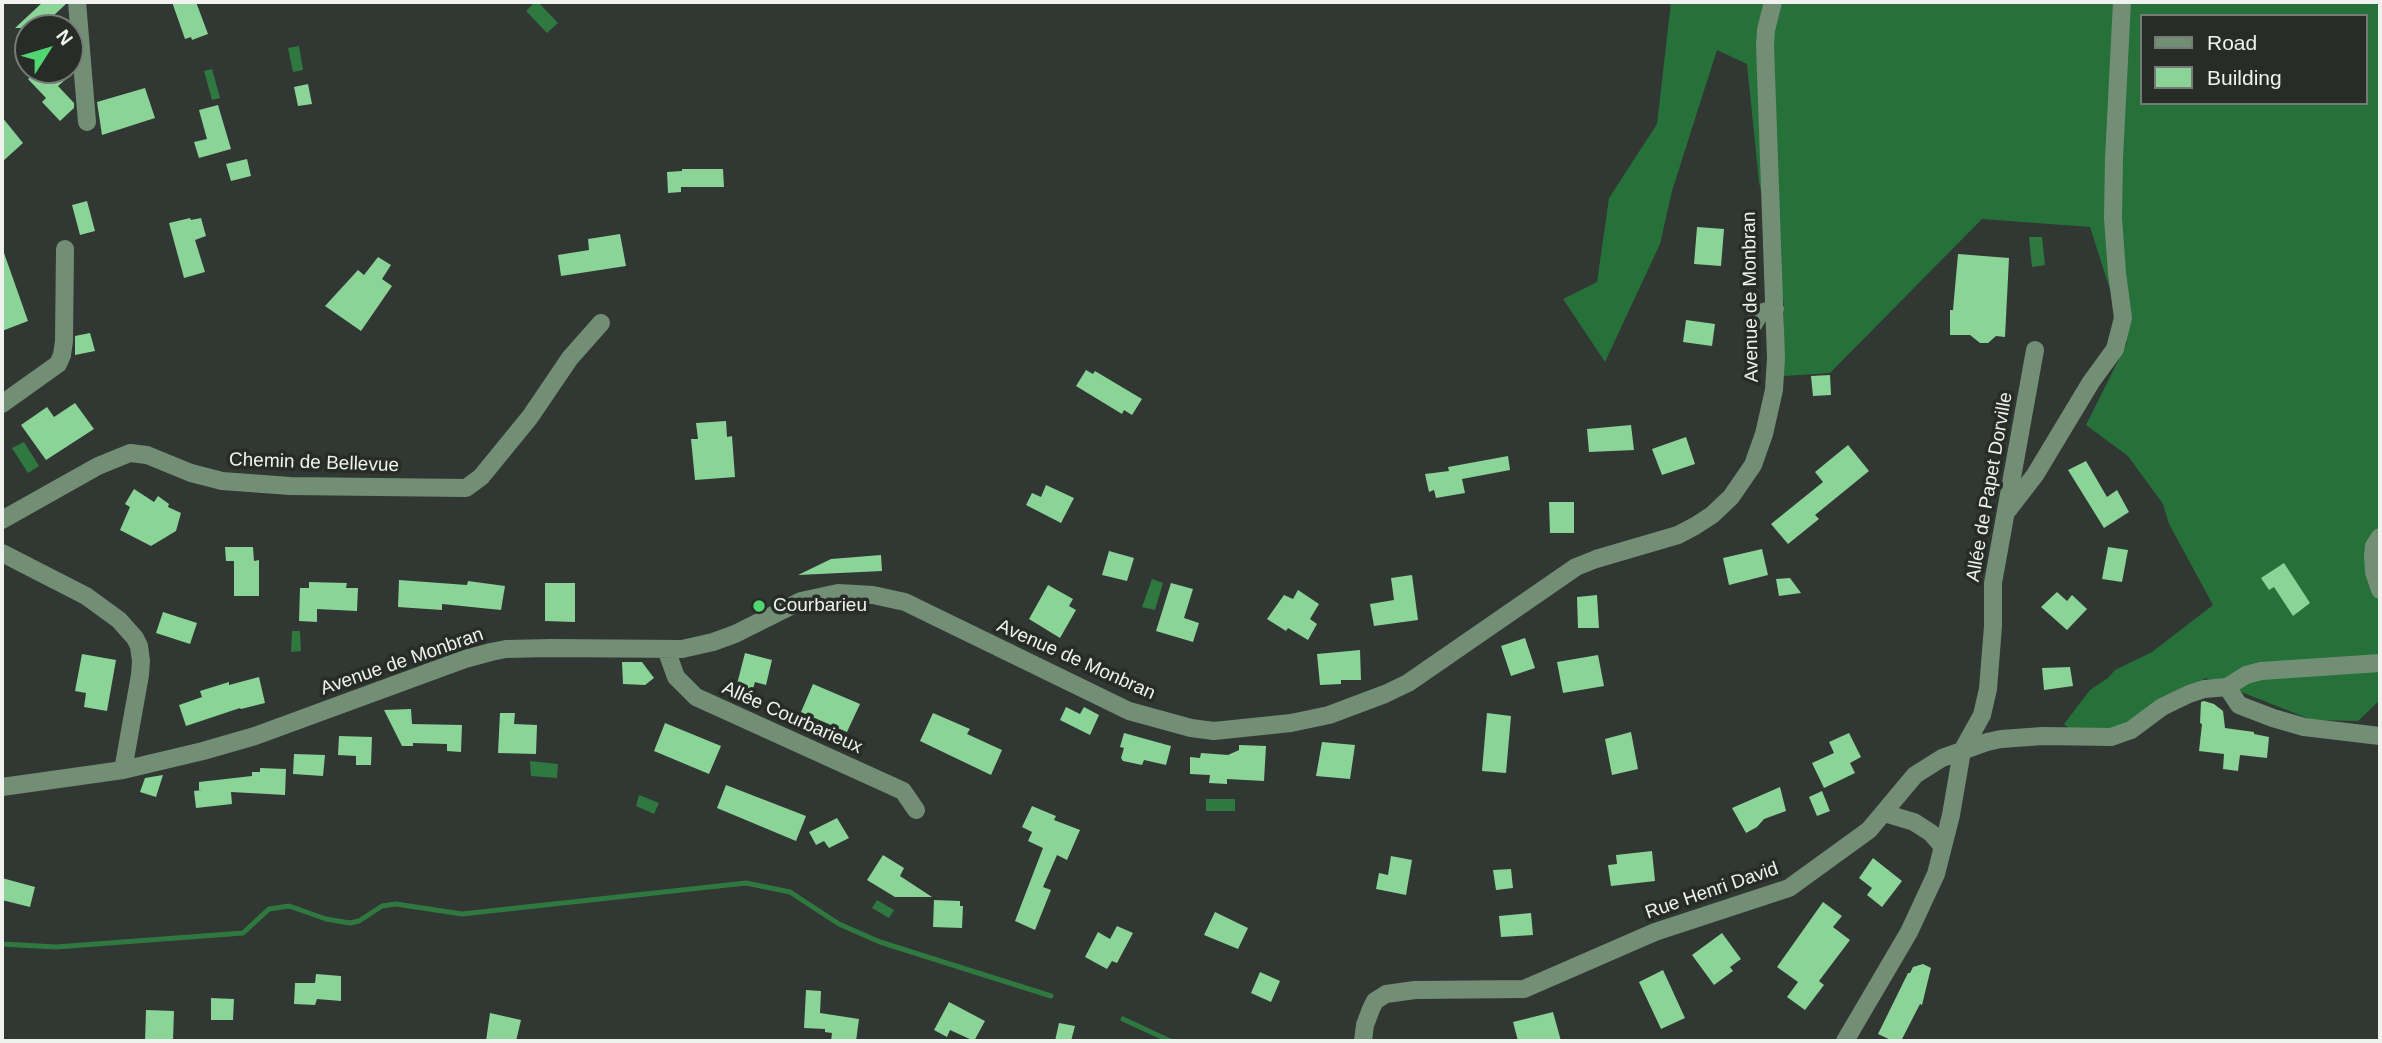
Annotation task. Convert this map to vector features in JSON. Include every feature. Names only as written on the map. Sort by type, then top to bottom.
[{"type":"street","points":[[77,2],[87,122]]},
{"type":"street","name":"Avenue de Monbran","points":[[2,787],[123,770],[254,736],[491,652],[551,648],[682,649],[735,634],[789,606],[838,593],[873,595],[905,602],[1129,711],[1214,731],[1255,729],[1329,715],[1408,683],[1576,567],[1678,535],[1712,515],[1740,487],[1753,466],[1774,390],[1775,309],[1765,45],[1773,2]]},
{"type":"street","points":[[2006,513],[2035,475],[2091,382],[2115,349],[2123,318],[2113,218],[2123,2]]},
{"type":"street","points":[[2,404],[39,380],[58,364],[62,355],[65,249]]},
{"type":"street","points":[[1753,325],[1760,313],[1775,309]]},
{"type":"street","name":"Chemin de Bellevue","points":[[2,520],[98,466],[130,453],[147,455],[191,473],[222,481],[290,486],[466,488],[481,477],[530,417],[570,358],[601,323]]},
{"type":"street","name":"Allée de Papet Dorville","points":[[1962,751],[1982,715],[1987,689],[1993,626],[1993,583],[2035,349]]},
{"type":"street","points":[[2380,537],[2374,546],[2373,556],[2374,572],[2380,590]]},
{"type":"street","points":[[2,553],[86,596],[119,620],[135,638],[139,646],[140,675],[123,770]]},
{"type":"street","name":"Allée Courbarieux","points":[[666,649],[676,677],[696,697],[903,790],[916,810]]},
{"type":"street","name":"Rue Henri David","points":[[1363,1041],[1371,1009],[1375,1001],[1386,994],[1415,990],[1524,989],[1655,932],[1789,888],[1869,831],[1915,775],[1942,758],[1986,742],[2018,737],[2111,737],[2131,730],[2162,707],[2189,694],[2204,689],[2227,687],[2246,675],[2261,671],[2380,663]]},
{"type":"street","points":[[2227,687],[2238,705],[2273,718],[2304,727],[2380,736]]},
{"type":"street","points":[[1845,1041],[1909,932],[1936,874],[1951,815],[1962,751]]},
{"type":"street","points":[[1884,813],[1913,822],[1931,833],[1943,847]]},
{"type":"shaded area","points":[[535,2],[558,23],[547,33],[526,11]]},
{"type":"shaded area","points":[[1671,2],[2380,2],[2380,531],[2368,540],[2380,605],[2380,700],[2358,721],[2312,720],[2206,678],[2116,730],[2071,730],[2064,724],[2090,690],[2115,670],[2152,652],[2213,605],[2169,524],[2163,504],[2128,456],[2086,425],[2127,343],[2090,227],[1982,219],[1830,373],[1784,376],[1784,305],[1759,182],[1747,64],[1717,50],[1672,191],[1660,244],[1605,362],[1563,299],[1597,282],[1609,198],[1657,124]]},
{"type":"shaded area","points":[[299,46],[303,70],[293,72],[288,48]]},
{"type":"shaded area","points":[[212,69],[220,98],[212,100],[204,71]]},
{"type":"shaded area","points":[[2029,237],[2042,237],[2045,265],[2032,267]]},
{"type":"shaded area","points":[[24,442],[39,466],[28,473],[12,448]]},
{"type":"shaded area","points":[[1152,579],[1163,583],[1155,610],[1142,607]]},
{"type":"shaded area","points":[[292,631],[300,631],[301,651],[291,652]]},
{"type":"shaded area","points":[[530,761],[558,764],[557,778],[531,776]]},
{"type":"shaded area","points":[[639,795],[659,803],[654,814],[636,806]]},
{"type":"shaded area","points":[[1206,799],[1235,799],[1235,811],[1206,811]]},
{"type":"shaded area","points":[[877,900],[894,910],[889,918],[872,908]]},
{"type":"building","points":[[43,2],[66,2],[55,14],[30,14]]},
{"type":"building","points":[[172,2],[196,2],[208,34],[192,40],[191,37],[185,39]]},
{"type":"building","points":[[33,84],[60,84],[58,86],[74,103],[74,108],[60,121],[42,102],[46,98]]},
{"type":"building","points":[[308,84],[312,104],[298,106],[294,87]]},
{"type":"building","points":[[145,88],[155,118],[102,135],[97,102]]},
{"type":"building","points":[[218,105],[231,149],[199,158],[194,142],[207,139],[199,110]]},
{"type":"building","points":[[2,117],[23,143],[2,162]]},
{"type":"building","points":[[247,159],[251,176],[231,181],[226,164]]},
{"type":"building","points":[[682,169],[723,169],[724,187],[681,187],[681,192],[668,193],[667,172]]},
{"type":"building","points":[[87,201],[95,231],[80,235],[72,205]]},
{"type":"building","points":[[201,218],[206,236],[195,240],[205,272],[184,278],[169,223]]},
{"type":"building","points":[[1697,227],[1724,229],[1721,266],[1694,264]]},
{"type":"building","points":[[620,234],[626,266],[561,276],[558,255],[589,250],[588,239]]},
{"type":"building","points":[[2,253],[28,321],[2,331]]},
{"type":"building","points":[[1958,254],[2009,258],[2005,337],[1996,336],[1988,343],[1980,343],[1970,335],[1950,335],[1950,310],[1953,310]]},
{"type":"building","points":[[378,257],[391,265],[382,279],[392,286],[361,331],[325,306],[358,270],[364,275]]},
{"type":"building","points":[[1686,320],[1715,324],[1712,346],[1683,342]]},
{"type":"building","points":[[90,333],[95,351],[75,355],[75,336]]},
{"type":"building","points":[[1086,370],[1093,374],[1095,371],[1142,399],[1132,415],[1124,410],[1122,414],[1076,386]]},
{"type":"building","points":[[1830,375],[1831,395],[1813,396],[1811,376]]},
{"type":"building","points":[[75,403],[94,429],[46,460],[21,425],[47,407],[54,417]]},
{"type":"building","points":[[726,421],[727,437],[732,436],[735,477],[695,480],[691,439],[698,439],[696,423]]},
{"type":"building","points":[[1631,425],[1634,450],[1589,452],[1587,429]]},
{"type":"building","points":[[1686,437],[1695,464],[1662,475],[1652,449]]},
{"type":"building","points":[[1848,445],[1869,471],[1815,515],[1819,519],[1788,544],[1771,524],[1823,482],[1815,472]]},
{"type":"building","points":[[1508,456],[1510,470],[1462,479],[1465,493],[1436,498],[1434,490],[1429,492],[1425,474],[1449,471],[1448,467]]},
{"type":"building","points":[[2086,461],[2107,497],[2117,490],[2129,512],[2104,528],[2068,470]]},
{"type":"building","points":[[1046,485],[1074,498],[1061,523],[1026,505],[1032,493],[1041,497]]},
{"type":"building","points":[[134,489],[154,502],[158,496],[169,504],[168,507],[181,513],[176,531],[151,546],[120,530],[130,507],[125,504]]},
{"type":"building","points":[[1549,502],[1574,502],[1574,533],[1550,533]]},
{"type":"building","points":[[225,547],[253,547],[254,561],[259,560],[259,596],[234,596],[234,561],[226,561]]},
{"type":"building","points":[[2108,547],[2128,550],[2122,582],[2102,579]]},
{"type":"building","points":[[1762,549],[1768,575],[1729,585],[1723,558]]},
{"type":"building","points":[[1109,551],[1134,558],[1127,581],[1102,575]]},
{"type":"building","points":[[881,555],[882,571],[798,575],[831,559]]},
{"type":"building","points":[[2284,563],[2310,603],[2293,616],[2274,587],[2269,590],[2261,578]]},
{"type":"building","points":[[1412,575],[1418,620],[1374,626],[1370,604],[1394,600],[1391,578]]},
{"type":"building","points":[[1790,578],[1801,593],[1779,596],[1776,579]]},
{"type":"building","points":[[399,580],[467,585],[468,581],[505,586],[501,610],[442,604],[442,610],[398,607]]},
{"type":"building","points":[[309,582],[347,583],[346,588],[358,588],[357,611],[317,609],[317,622],[299,621],[300,588],[309,588]]},
{"type":"building","points":[[545,583],[575,583],[575,622],[545,621]]},
{"type":"building","points":[[1171,583],[1193,589],[1184,618],[1199,623],[1193,642],[1156,631]]},
{"type":"building","points":[[1048,585],[1073,599],[1069,606],[1076,610],[1060,638],[1029,619]]},
{"type":"building","points":[[1298,590],[1319,604],[1310,619],[1317,624],[1308,640],[1267,619],[1284,595],[1293,599]]},
{"type":"building","points":[[2057,592],[2067,601],[2072,595],[2087,609],[2067,630],[2041,607]]},
{"type":"building","points":[[1597,595],[1599,628],[1578,628],[1577,597]]},
{"type":"building","points":[[163,612],[197,623],[190,644],[156,633]]},
{"type":"building","points":[[1525,638],[1535,668],[1511,676],[1501,646]]},
{"type":"building","points":[[1360,650],[1361,680],[1341,680],[1341,684],[1320,685],[1317,654]]},
{"type":"building","points":[[745,653],[772,660],[766,685],[755,682],[752,692],[736,688]]},
{"type":"building","points":[[82,654],[116,660],[107,711],[84,707],[86,693],[75,691]]},
{"type":"building","points":[[1598,655],[1604,686],[1563,693],[1557,662]]},
{"type":"building","points":[[622,662],[642,662],[654,678],[645,685],[623,684]]},
{"type":"building","points":[[2070,667],[2073,686],[2044,690],[2042,668]]},
{"type":"building","points":[[259,677],[265,703],[240,708],[186,726],[179,705],[202,697],[200,691]]},
{"type":"building","points":[[813,684],[860,704],[847,732],[801,712]]},
{"type":"building","points":[[2201,702],[2223,711],[2225,728],[2269,737],[2267,758],[2240,755],[2238,771],[2223,769],[2224,754],[2199,751]]},
{"type":"building","points":[[1066,707],[1080,714],[1084,707],[1099,715],[1090,735],[1060,720]]},
{"type":"building","points":[[411,709],[412,724],[462,725],[461,752],[447,751],[447,744],[413,743],[413,746],[402,746],[384,710]]},
{"type":"building","points":[[500,713],[515,713],[514,724],[537,725],[536,754],[498,753]]},
{"type":"building","points":[[933,713],[970,729],[967,734],[1002,750],[991,775],[920,741]]},
{"type":"building","points":[[1487,713],[1511,716],[1506,773],[1482,771]]},
{"type":"building","points":[[665,723],[721,746],[709,774],[654,751]]},
{"type":"building","points":[[1631,732],[1638,769],[1612,775],[1605,739]]},
{"type":"building","points":[[1124,733],[1171,746],[1166,765],[1144,760],[1142,765],[1123,761],[1121,758],[1124,748],[1120,747]]},
{"type":"building","points":[[1849,733],[1861,757],[1850,763],[1855,773],[1824,788],[1812,763],[1834,753],[1829,742]]},
{"type":"building","points":[[339,736],[372,737],[371,765],[356,765],[356,756],[338,755]]},
{"type":"building","points":[[1322,742],[1355,745],[1350,779],[1316,776]]},
{"type":"building","points":[[1239,745],[1266,746],[1264,781],[1227,779],[1227,784],[1209,783],[1210,775],[1190,774],[1190,757],[1200,758],[1201,753],[1228,755],[1239,750]]},
{"type":"building","points":[[294,754],[325,755],[323,776],[293,774]]},
{"type":"building","points":[[260,768],[286,769],[285,795],[231,792],[232,804],[196,808],[194,791],[202,790],[199,790],[199,782],[252,776],[252,772],[260,772]]},
{"type":"building","points":[[163,775],[156,797],[140,792],[145,778]]},
{"type":"building","points":[[726,785],[806,816],[796,841],[717,808]]},
{"type":"building","points":[[1780,787],[1786,811],[1764,819],[1746,833],[1732,808]]},
{"type":"building","points":[[1822,791],[1830,811],[1817,816],[1809,797]]},
{"type":"building","points":[[1032,806],[1056,816],[1054,820],[1080,830],[1067,860],[1057,855],[1043,887],[1051,890],[1035,930],[1015,921],[1043,848],[1028,841],[1032,832],[1022,827]]},
{"type":"building","points":[[837,818],[849,838],[829,848],[824,841],[816,845],[809,832]]},
{"type":"building","points":[[1652,851],[1655,881],[1611,886],[1608,865],[1617,864],[1616,855]]},
{"type":"building","points":[[883,855],[904,868],[900,876],[932,897],[895,897],[867,880]]},
{"type":"building","points":[[1391,856],[1412,860],[1406,895],[1376,889],[1379,873],[1388,875]]},
{"type":"building","points":[[1873,858],[1902,881],[1882,907],[1867,895],[1872,888],[1859,878]]},
{"type":"building","points":[[1511,869],[1513,888],[1496,890],[1493,870]]},
{"type":"building","points":[[2,878],[35,887],[30,907],[2,900]]},
{"type":"building","points":[[934,900],[960,901],[960,906],[963,906],[962,928],[933,927]]},
{"type":"building","points":[[1823,902],[1842,916],[1833,927],[1850,940],[1819,981],[1824,985],[1805,1010],[1787,997],[1798,982],[1777,967]]},
{"type":"building","points":[[1215,912],[1248,928],[1238,949],[1204,935]]},
{"type":"building","points":[[1531,913],[1533,935],[1501,937],[1499,916]]},
{"type":"building","points":[[1117,926],[1133,933],[1117,963],[1112,961],[1107,969],[1085,957],[1098,932],[1110,939]]},
{"type":"building","points":[[1722,933],[1741,959],[1730,967],[1733,971],[1714,985],[1692,955]]},
{"type":"building","points":[[1923,964],[1931,968],[1922,1005],[1920,1004],[1901,1041],[1893,1041],[1878,1034],[1908,973],[1913,967]]},
{"type":"building","points":[[1663,970],[1685,1018],[1661,1029],[1639,982]]},
{"type":"building","points":[[1260,972],[1280,981],[1271,1002],[1251,993]]},
{"type":"building","points":[[316,974],[341,976],[341,1001],[317,999],[315,1005],[294,1004],[295,983],[315,983]]},
{"type":"building","points":[[806,990],[821,991],[820,1013],[859,1019],[856,1041],[831,1041],[832,1033],[825,1032],[825,1029],[804,1028]]},
{"type":"building","points":[[211,998],[234,999],[233,1020],[211,1020]]},
{"type":"building","points":[[949,1002],[985,1021],[974,1041],[950,1030],[947,1037],[934,1030]]},
{"type":"building","points":[[146,1010],[174,1011],[173,1041],[145,1041]]},
{"type":"building","points":[[1553,1012],[1561,1041],[1518,1041],[1513,1022]]},
{"type":"building","points":[[490,1013],[521,1020],[516,1041],[486,1041]]},
{"type":"building","points":[[1059,1023],[1075,1026],[1071,1041],[1055,1041]]},
{"type":"waterway","points":[[2,944],[56,947],[243,933],[269,909],[289,906],[326,919],[350,923],[359,921],[382,906],[396,904],[462,914],[746,883],[790,892],[839,924],[880,942],[1051,996]]},
{"type":"waterway","points":[[1123,1019],[1170,1041]]},
{"type":"place","name":"Courbarieu","points":[[759,606]]}]
